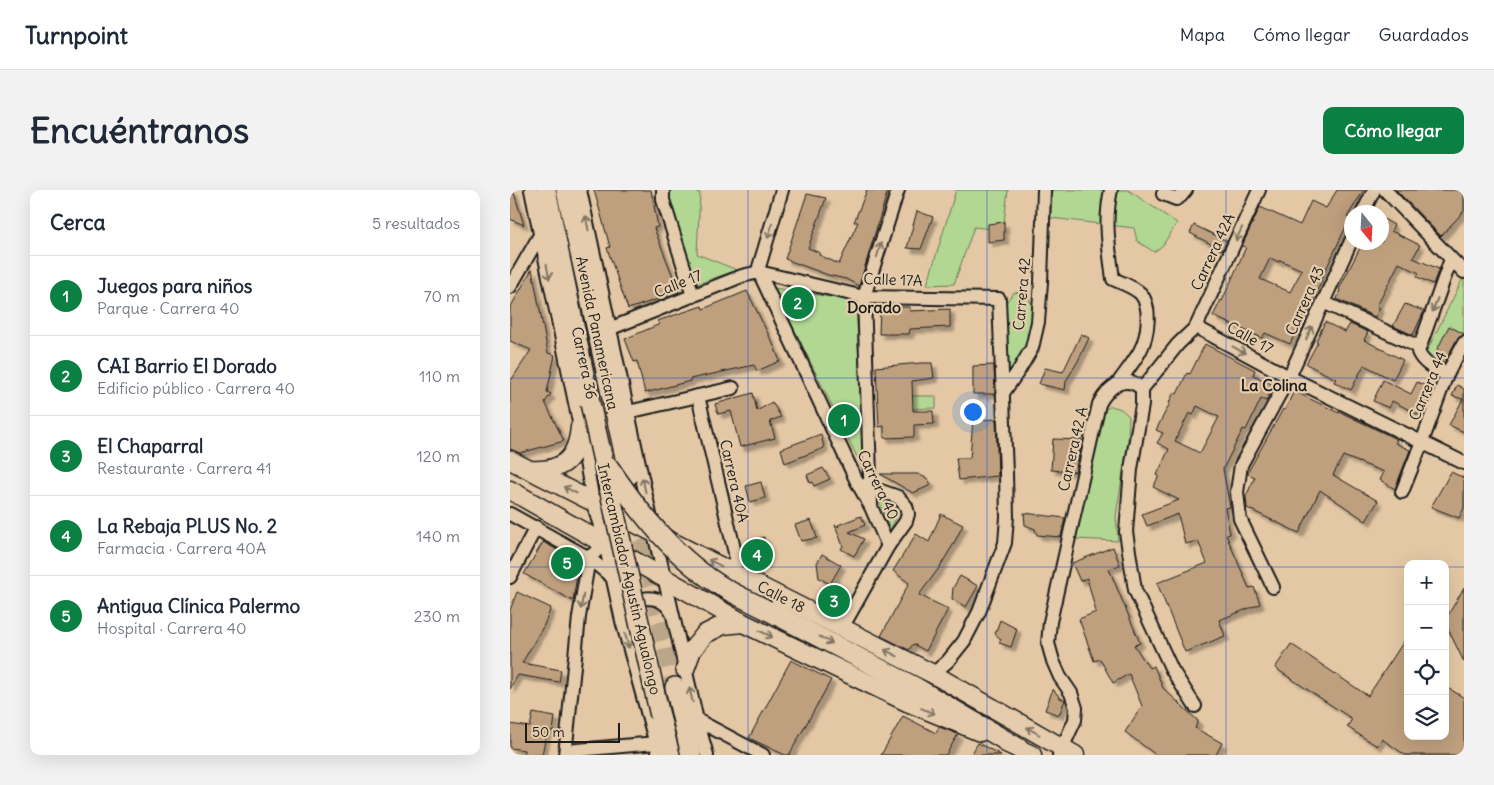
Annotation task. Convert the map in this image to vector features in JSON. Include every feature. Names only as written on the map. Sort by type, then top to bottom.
[{"type":"main road","name":"Avenida Panamericana","points":[[546,190],[590,403]]},
{"type":"main road","name":"Avenida Panamericana","points":[[566,190],[628,475]]},
{"type":"main road","name":"Intercambiador Agustin Agualongo","points":[[590,403],[660,716],[662,751]]},
{"type":"main road","points":[[530,470],[546,471],[560,466],[572,456],[579,442],[580,427]]},
{"type":"main road","points":[[602,457],[625,491],[654,528],[687,561],[725,588],[915,687],[1019,753]]},
{"type":"main road","name":"Calle 18","points":[[510,460],[933,674],[1066,753]]},
{"type":"main road","points":[[510,490],[743,623],[907,702],[991,737],[1019,753]]},
{"type":"main road","points":[[685,669],[692,650],[705,634],[723,625],[743,623]]},
{"type":"main road","name":"Intercambiador Agustin Agualongo","points":[[675,687],[691,755]]},
{"type":"street","name":"Carrera 36","points":[[530,190],[580,427],[593,502],[622,621],[662,751]]},
{"type":"street","points":[[580,190],[672,614],[707,755]]},
{"type":"street","points":[[663,190],[663,200],[693,296]]},
{"type":"street","points":[[759,272],[782,190]]},
{"type":"street","points":[[872,507],[864,297],[898,190]]},
{"type":"street","name":"Carrera 42","points":[[1003,393],[1032,348],[1038,322],[1042,282],[1044,190]]},
{"type":"street","name":"Carrera 42 A","points":[[1066,753],[1075,720],[1076,708],[1071,693],[1060,677],[1053,661],[1048,643],[1050,622],[1099,404],[1104,394],[1118,383],[1141,350],[1147,330],[1148,310],[1141,295],[1128,285],[1113,279],[1106,231],[1111,190]]},
{"type":"street","points":[[1163,194],[1176,199],[1186,190]]},
{"type":"street","name":"Carrera 42A","points":[[1196,327],[1259,190]]},
{"type":"street","points":[[1367,205],[1374,190]]},
{"type":"street","points":[[1384,190],[1464,272]]},
{"type":"street","points":[[510,287],[540,234]]},
{"type":"street","name":"Carrera 43","points":[[1273,588],[1240,519],[1237,492],[1241,465],[1288,377],[1347,250]]},
{"type":"street","points":[[1447,374],[1426,364],[1418,352],[1451,259]]},
{"type":"street","name":"Calle 17","points":[[609,329],[742,276],[759,272]]},
{"type":"street","name":"Calle 17A","points":[[759,272],[864,297],[999,299]]},
{"type":"street","name":"Carrera 40","points":[[759,272],[858,482],[872,507],[888,546]]},
{"type":"street","name":"Carrera 42","points":[[933,674],[948,661],[964,642],[979,612],[1005,543],[1007,517],[999,299]]},
{"type":"street","points":[[1322,302],[1419,347]]},
{"type":"street","points":[[1195,706],[1172,670],[1135,590],[1126,532],[1131,469],[1142,405],[1142,389],[1178,344],[1196,327]]},
{"type":"street","name":"Calle 17","points":[[1196,327],[1288,377],[1464,463]]},
{"type":"street","name":"Carrera 44","points":[[1402,492],[1447,374],[1464,343]]},
{"type":"street","points":[[1118,383],[1136,384],[1142,389]]},
{"type":"street","points":[[628,412],[733,388]]},
{"type":"street","name":"Carrera 40A","points":[[698,396],[734,553],[736,574]]},
{"type":"street","points":[[842,628],[888,546],[906,521],[908,514],[906,506],[898,497],[858,482]]},
{"type":"street","points":[[510,514],[589,558],[612,577]]},
{"type":"street","points":[[510,577],[536,527]]},
{"type":"street","points":[[604,543],[589,558],[579,617],[565,753],[662,751]]},
{"type":"street","points":[[622,621],[625,610],[633,602],[644,598],[655,599],[666,604],[672,614]]},
{"type":"street","points":[[697,720],[763,755]]},
{"type":"green space","points":[[665,190],[689,190],[700,193],[697,254],[737,270],[692,286]]},
{"type":"green space","points":[[956,190],[1008,190],[1003,230],[974,227],[954,284],[927,285]]},
{"type":"green space","points":[[1052,190],[1128,190],[1177,223],[1163,245],[1154,252],[1137,241],[1134,228],[1051,218]]},
{"type":"green space","points":[[1464,276],[1464,338],[1448,366],[1435,361],[1426,353]]},
{"type":"green space","points":[[774,288],[856,301],[864,471]]},
{"type":"green space","points":[[1026,292],[1034,310],[1029,342],[1012,373],[1006,363],[1005,304],[1013,293]]},
{"type":"green space","points":[[908,396],[936,396],[936,408],[908,409]]},
{"type":"green space","points":[[1111,406],[1121,409],[1129,416],[1128,441],[1116,516],[1118,541],[1076,539],[1103,411]]},
{"type":"green space","points":[[878,498],[900,510],[890,530]]},
{"type":"building","points":[[510,190],[513,190],[524,225],[510,219]]},
{"type":"building","points":[[594,190],[651,190],[658,227],[654,228],[679,292],[628,309],[607,248],[610,247]]},
{"type":"building","points":[[867,190],[888,190],[859,286],[846,279],[828,275],[785,259],[807,194],[826,198],[808,248],[839,264],[858,222],[854,222]]},
{"type":"building","points":[[1337,190],[1364,190],[1355,205],[1344,205],[1344,231],[1306,315],[1304,314],[1290,344],[1265,333],[1262,338],[1213,316],[1222,301],[1246,247],[1242,246],[1260,207],[1300,225],[1311,201],[1326,208]],"holes":[[[1270,258],[1279,262],[1280,260],[1302,270],[1290,292],[1260,279]]]},
{"type":"building","points":[[1396,190],[1464,190],[1464,211],[1441,236]]},
{"type":"building","points":[[917,211],[933,217],[921,249],[907,248]]},
{"type":"building","points":[[1004,222],[1004,240],[988,242],[988,224]]},
{"type":"building","points":[[1389,222],[1394,225],[1391,231],[1420,245],[1413,258],[1439,269],[1433,284],[1417,277],[1419,273],[1399,263],[1377,306],[1380,308],[1375,317],[1337,299],[1339,289],[1359,250],[1389,250]]},
{"type":"building","points":[[1194,225],[1227,241],[1222,250],[1190,233]]},
{"type":"building","points":[[532,269],[548,353],[555,355],[547,392],[551,394],[545,402],[564,441],[520,453],[510,449],[510,382],[531,350],[510,341],[510,308]]},
{"type":"building","points":[[747,291],[780,361],[757,371],[754,365],[690,379],[690,381],[645,393],[637,361],[634,362],[625,339],[660,324],[657,321],[702,306],[703,309]]},
{"type":"building","points":[[792,292],[809,298],[803,315],[786,309]]},
{"type":"building","points":[[1405,304],[1424,311],[1413,335],[1393,326]]},
{"type":"building","points":[[880,307],[910,307],[910,311],[950,309],[950,327],[910,329],[909,334],[879,334]]},
{"type":"building","points":[[1325,322],[1345,332],[1350,324],[1368,332],[1364,340],[1403,360],[1393,380],[1364,365],[1351,390],[1334,382],[1336,379],[1306,364],[1318,342],[1316,341]]},
{"type":"building","points":[[1449,326],[1464,334],[1457,339],[1444,363],[1434,356]]},
{"type":"building","points":[[1081,334],[1089,338],[1066,381],[1065,390],[1039,384],[1045,368],[1063,372]]},
{"type":"building","points":[[1205,344],[1255,370],[1253,375],[1274,385],[1266,401],[1261,399],[1246,430],[1243,429],[1223,469],[1230,507],[1225,508],[1230,534],[1226,535],[1249,588],[1254,587],[1260,604],[1219,620],[1225,636],[1185,652],[1157,583],[1207,563],[1198,541],[1185,544],[1178,514],[1147,526],[1142,514],[1179,500],[1153,487],[1169,449],[1157,443],[1163,433],[1156,430],[1174,392],[1177,394],[1187,373],[1190,374]],"holes":[[[1197,406],[1219,417],[1200,453],[1175,441],[1189,413],[1193,415]]]},
{"type":"building","points":[[932,363],[934,378],[912,381],[913,411],[933,411],[934,424],[914,425],[914,437],[884,438],[884,426],[879,427],[876,367]]},
{"type":"building","points":[[994,365],[995,394],[973,394],[973,366]]},
{"type":"building","points":[[1383,380],[1411,394],[1417,382],[1433,389],[1423,417],[1392,401],[1389,408],[1373,401]]},
{"type":"building","points":[[1457,385],[1464,389],[1464,432],[1449,425],[1463,399],[1452,396]]},
{"type":"building","points":[[1294,391],[1390,436],[1397,440],[1395,443],[1410,450],[1395,489],[1380,480],[1384,472],[1343,456],[1333,475],[1378,501],[1366,521],[1320,490],[1299,533],[1247,508],[1246,496],[1255,477],[1248,474],[1248,472],[1283,409],[1285,410]]},
{"type":"building","points":[[753,393],[757,411],[772,402],[781,417],[770,421],[775,438],[740,447],[731,411],[718,414],[715,404]]},
{"type":"building","points":[[973,419],[996,419],[998,476],[959,480],[956,458],[970,458]]},
{"type":"building","points":[[821,434],[824,448],[785,463],[781,449]]},
{"type":"building","points":[[1053,439],[1082,440],[1075,472],[1051,470]]},
{"type":"building","points":[[823,468],[830,479],[814,486],[813,482],[810,483],[807,475]]},
{"type":"building","points":[[1451,472],[1464,478],[1464,508],[1459,518],[1431,507]]},
{"type":"building","points":[[880,474],[918,474],[928,479],[931,485],[913,493]]},
{"type":"building","points":[[761,482],[765,498],[750,502],[746,486]]},
{"type":"building","points":[[1024,513],[1065,518],[1061,537],[1037,535],[1035,529],[1025,525]]},
{"type":"building","points":[[941,514],[963,525],[939,568],[919,595],[948,609],[926,651],[913,644],[909,650],[881,636],[909,583],[893,571],[916,534],[929,542]]},
{"type":"building","points":[[861,516],[865,525],[849,532],[864,539],[854,556],[841,549],[843,546],[835,525],[839,527],[838,525]]},
{"type":"building","points":[[811,520],[817,538],[801,541],[795,525]]},
{"type":"building","points":[[764,537],[767,555],[762,566],[752,561],[747,541]]},
{"type":"building","points":[[543,542],[579,562],[573,601],[524,574]]},
{"type":"building","points":[[1113,547],[1120,565],[1109,569],[1140,643],[1134,645],[1149,668],[1154,666],[1163,688],[1198,721],[1195,728],[1222,743],[1216,755],[1156,755],[1125,732],[1142,706],[1129,674],[1113,683],[1100,659],[1094,661],[1079,619],[1096,612],[1087,578],[1080,581],[1072,563]]},
{"type":"building","points":[[822,554],[841,565],[830,584],[819,578],[817,563]]},
{"type":"building","points":[[960,576],[978,586],[966,607],[952,599],[953,588]]},
{"type":"building","points":[[1464,588],[1464,662],[1449,631],[1449,613]]},
{"type":"building","points":[[517,592],[551,608],[544,625],[522,663],[561,670],[559,682],[518,675],[510,689],[510,610]]},
{"type":"building","points":[[1000,620],[1017,629],[1011,647],[999,643],[1001,639],[995,634]]},
{"type":"building","points":[[1404,641],[1404,740],[1449,740],[1449,689],[1464,698],[1464,755],[1405,755],[1382,739],[1377,746],[1347,727],[1352,719],[1275,668],[1291,644],[1368,696]]},
{"type":"building","points":[[791,660],[831,680],[789,755],[785,755],[749,738]]},
{"type":"building","points":[[1053,689],[1060,698],[1065,700],[1059,715],[1045,710]]},
{"type":"building","points":[[533,713],[555,717],[553,731],[547,730],[542,755],[524,755],[524,750],[510,748],[510,724],[530,727]]},
{"type":"building","points":[[903,716],[936,733],[939,727],[958,734],[946,755],[881,755]]},
{"type":"building","points":[[978,743],[1001,755],[971,755]]},
{"type":"tunnel","points":[[637,512],[675,687]]},
{"type":"place","name":"CAI Barrio El Dorado","points":[[798,303]]},
{"type":"place","name":"Juegos para niños","points":[[844,420]]},
{"type":"place","name":"La Rebaja PLUS No. 2","points":[[757,555]]},
{"type":"place","name":"Antigua Clínica Palermo","points":[[567,563]]},
{"type":"place","name":"El Chaparral","points":[[834,601]]},
{"type":"district","name":"Dorado","points":[[874,307]]},
{"type":"district","name":"La Colina","points":[[1274,385]]}]
